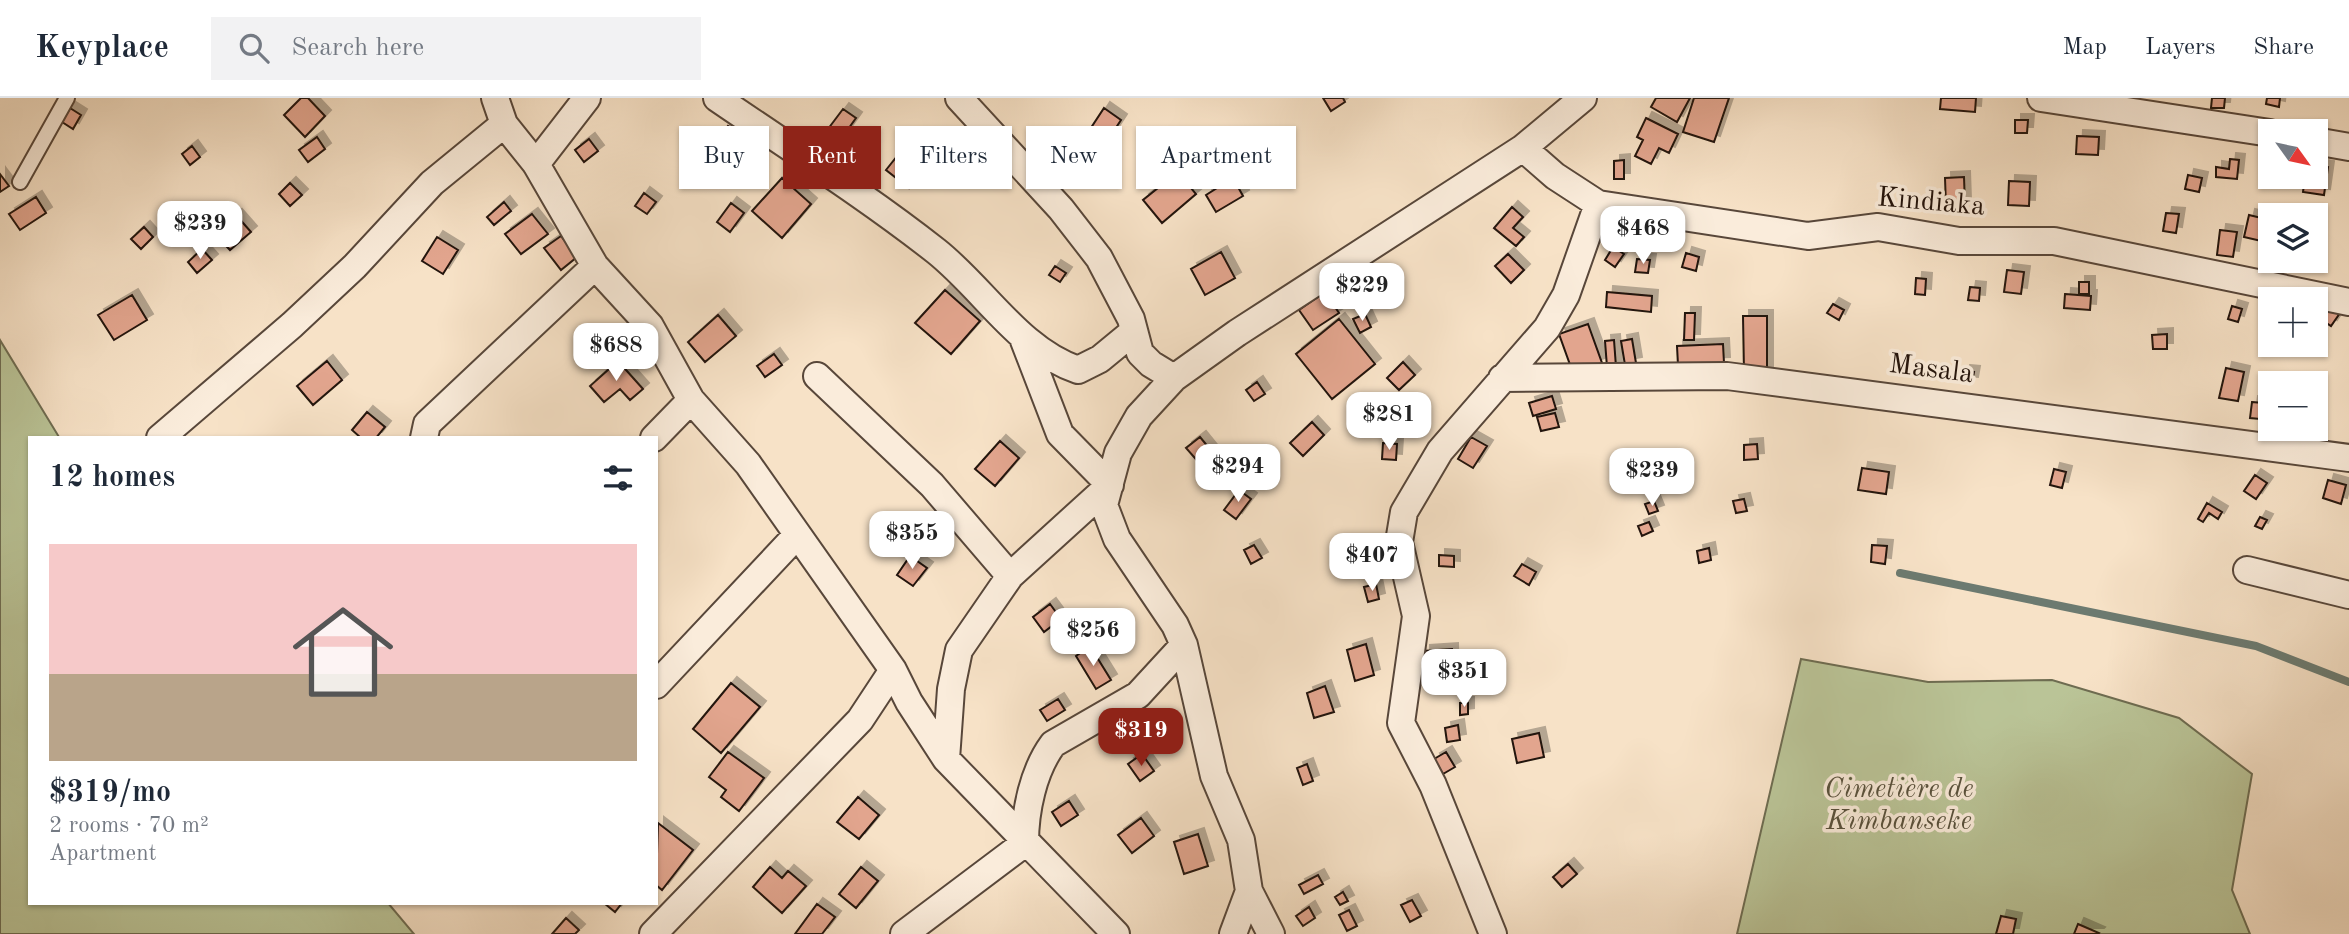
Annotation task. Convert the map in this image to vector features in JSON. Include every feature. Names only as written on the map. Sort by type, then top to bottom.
[{"type":"street","points":[[495,98],[505,124],[536,164],[595,266],[650,326],[691,400],[748,464],[893,670],[909,702],[946,759],[1116,934]]},
{"type":"street","points":[[536,164],[587,98]]},
{"type":"street","points":[[717,98],[938,252],[978,288],[1023,338],[1062,365],[1078,370],[1100,359],[1134,331]]},
{"type":"street","points":[[959,98],[1061,209],[1099,258],[1134,331],[1140,353],[1151,364],[1174,378]]},
{"type":"street","points":[[1270,934],[1249,891],[1241,840],[1214,776],[1184,645],[1175,625],[1117,539],[1104,505],[1127,435],[1139,416],[1174,378],[1286,301],[1436,207],[1523,148],[1583,98]]},
{"type":"street","points":[[2040,98],[2180,107],[2258,130]]},
{"type":"street","points":[[162,436],[292,326],[355,266],[432,183],[505,124]]},
{"type":"street","points":[[2328,143],[2349,147]]},
{"type":"street","name":"Kindiaka","points":[[1523,148],[1555,176],[1598,204],[1808,236],[1878,227],[1959,241],[2054,242],[2349,302]]},
{"type":"street","points":[[1493,934],[1433,785],[1401,723],[1416,616],[1399,542],[1404,512],[1440,451],[1547,328],[1566,295],[1598,204]]},
{"type":"street","points":[[424,436],[427,424],[595,266]]},
{"type":"street","points":[[1023,338],[1060,434],[1111,485]]},
{"type":"street","points":[[817,376],[932,485],[1010,576]]},
{"type":"street","name":"Masala","points":[[1502,378],[1727,376],[2349,458]]},
{"type":"street","points":[[656,436],[691,400]]},
{"type":"street","points":[[946,759],[951,689],[959,650],[1010,576],[1111,485]]},
{"type":"street","points":[[658,683],[797,535]]},
{"type":"street","points":[[2248,569],[2349,595]]},
{"type":"street","points":[[1025,843],[1025,814],[1044,756],[1053,744],[1138,695],[1184,645]]},
{"type":"street","points":[[653,934],[860,720],[893,670]]},
{"type":"street","points":[[904,934],[1025,843]]},
{"type":"street","points":[[1233,934],[1249,891]]},
{"type":"lane","points":[[20,182],[66,98]]},
{"type":"green space","points":[[0,340],[58,436],[28,436],[28,905],[390,905],[414,934],[0,934]]},
{"type":"green space","name":"Cimetière de Kimbanseke","points":[[1801,659],[1928,682],[2052,680],[2179,718],[2252,774],[2232,890],[2250,934],[1737,934]]},
{"type":"building","points":[[301,98],[308,98],[325,116],[305,137],[284,115]]},
{"type":"building","points":[[1323,98],[1343,98],[1345,102],[1331,111]]},
{"type":"building","points":[[1656,98],[1690,98],[1677,122],[1651,107]]},
{"type":"building","points":[[1694,98],[1729,98],[1714,142],[1683,132]]},
{"type":"building","points":[[1941,98],[1976,98],[1975,112],[1940,109]]},
{"type":"building","points":[[2212,98],[2225,98],[2224,108],[2211,108]]},
{"type":"building","points":[[2267,98],[2280,98],[2279,107],[2266,104]]},
{"type":"building","points":[[70,108],[81,115],[73,129],[62,122]]},
{"type":"building","points":[[1104,108],[1121,120],[1117,126],[1092,126]]},
{"type":"building","points":[[843,109],[856,118],[850,126],[830,126]]},
{"type":"building","points":[[1646,118],[1678,134],[1669,153],[1659,148],[1651,164],[1635,156],[1643,140],[1637,137]]},
{"type":"building","points":[[2015,120],[2028,120],[2027,133],[2015,133]]},
{"type":"building","points":[[2077,136],[2099,137],[2098,155],[2076,154]]},
{"type":"building","points":[[317,137],[325,149],[308,162],[299,150]]},
{"type":"building","points":[[589,139],[598,151],[584,162],[575,150]]},
{"type":"building","points":[[192,146],[200,157],[190,165],[182,154]]},
{"type":"building","points":[[895,159],[895,177],[886,170]]},
{"type":"building","points":[[2230,159],[2239,160],[2237,179],[2216,177],[2216,167],[2229,169]]},
{"type":"building","points":[[1624,160],[1624,179],[1614,179],[1614,161]]},
{"type":"building","points":[[0,174],[9,186],[0,192]]},
{"type":"building","points":[[2188,175],[2202,178],[2199,192],[2185,189]]},
{"type":"building","points":[[1964,177],[1965,205],[1946,206],[1945,178]]},
{"type":"building","points":[[782,178],[783,189],[794,189],[811,204],[782,238],[752,211]]},
{"type":"building","points":[[2009,181],[2030,182],[2029,206],[2008,205]]},
{"type":"building","points":[[290,183],[302,195],[290,206],[279,194]]},
{"type":"building","points":[[1157,189],[1192,189],[1196,194],[1162,223],[1143,200]]},
{"type":"building","points":[[1216,189],[1239,189],[1243,196],[1216,212],[1206,195]]},
{"type":"building","points":[[2303,189],[2325,189],[2324,195],[2303,192]]},
{"type":"building","points":[[644,193],[656,202],[647,214],[635,206]]},
{"type":"building","points":[[36,197],[46,213],[20,230],[9,214]]},
{"type":"building","points":[[504,202],[511,211],[494,225],[487,217]]},
{"type":"building","points":[[731,203],[744,213],[730,232],[717,222]]},
{"type":"building","points":[[1512,207],[1523,217],[1513,228],[1524,237],[1516,246],[1494,228]]},
{"type":"building","points":[[2166,213],[2179,214],[2176,233],[2163,231]]},
{"type":"building","points":[[532,214],[548,234],[521,254],[505,234]]},
{"type":"building","points":[[236,215],[251,232],[230,250],[215,234]]},
{"type":"building","points":[[2249,215],[2258,217],[2258,240],[2244,237]]},
{"type":"building","points":[[144,227],[153,237],[141,249],[131,239]]},
{"type":"building","points":[[2220,230],[2237,232],[2233,257],[2217,255]]},
{"type":"building","points":[[561,236],[577,257],[561,270],[544,248]]},
{"type":"building","points":[[437,237],[458,250],[443,274],[422,261]]},
{"type":"building","points":[[1613,247],[1624,254],[1615,267],[1605,260]]},
{"type":"building","points":[[202,249],[212,260],[197,273],[188,262]]},
{"type":"building","points":[[1221,252],[1235,278],[1205,295],[1191,269]]},
{"type":"building","points":[[1686,253],[1699,257],[1696,271],[1682,267]]},
{"type":"building","points":[[1508,254],[1524,270],[1511,283],[1495,266]]},
{"type":"building","points":[[1637,259],[1650,260],[1648,273],[1635,272]]},
{"type":"building","points":[[1055,266],[1066,273],[1060,282],[1049,275]]},
{"type":"building","points":[[2007,270],[2024,272],[2021,294],[2004,292]]},
{"type":"building","points":[[1916,278],[1926,279],[1925,295],[1915,294]]},
{"type":"building","points":[[2079,282],[2089,282],[2089,294],[2079,294]]},
{"type":"building","points":[[1970,287],[1980,288],[1979,301],[1968,300]]},
{"type":"building","points":[[945,290],[980,321],[951,354],[915,323]]},
{"type":"building","points":[[1325,292],[1339,313],[1313,330],[1299,310]]},
{"type":"building","points":[[1607,292],[1652,296],[1651,312],[1606,307]]},
{"type":"building","points":[[2065,294],[2091,296],[2090,310],[2064,308]]},
{"type":"building","points":[[132,295],[147,320],[114,340],[98,315]]},
{"type":"building","points":[[1833,304],[1844,310],[1839,320],[1827,313]]},
{"type":"building","points":[[2328,304],[2340,313],[2331,326],[2328,324]]},
{"type":"building","points":[[2232,306],[2242,309],[2238,322],[2228,319]]},
{"type":"building","points":[[1685,313],[1695,313],[1694,340],[1684,340]]},
{"type":"building","points":[[1365,314],[1371,327],[1360,333],[1353,319]]},
{"type":"building","points":[[718,315],[736,336],[705,362],[688,342]]},
{"type":"building","points":[[1743,316],[1767,316],[1767,372],[1744,372]]},
{"type":"building","points":[[1339,319],[1375,364],[1332,399],[1296,354]]},
{"type":"building","points":[[1588,324],[1602,363],[1573,373],[1559,334]]},
{"type":"building","points":[[2167,334],[2167,349],[2153,349],[2152,335]]},
{"type":"building","points":[[1632,339],[1636,363],[1625,365],[1621,341]]},
{"type":"building","points":[[1614,340],[1616,367],[1607,367],[1605,341]]},
{"type":"building","points":[[1723,344],[1724,363],[1678,365],[1677,346]]},
{"type":"building","points":[[774,354],[782,365],[765,377],[757,366]]},
{"type":"building","points":[[327,361],[342,380],[313,405],[297,386]]},
{"type":"building","points":[[618,361],[643,389],[630,400],[620,389],[604,402],[590,386]]},
{"type":"building","points":[[1403,362],[1415,375],[1399,390],[1387,378]]},
{"type":"building","points":[[2226,368],[2244,372],[2238,401],[2219,398]]},
{"type":"building","points":[[1964,371],[1974,372],[1972,383],[1962,382]]},
{"type":"building","points":[[1257,382],[1265,394],[1254,401],[1246,390]]},
{"type":"building","points":[[1552,396],[1556,409],[1533,416],[1529,403]]},
{"type":"building","points":[[2252,402],[2258,403],[2258,419],[2250,418]]},
{"type":"building","points":[[367,412],[385,427],[378,436],[359,436],[352,430]]},
{"type":"building","points":[[1555,413],[1559,427],[1541,431],[1537,417]]},
{"type":"building","points":[[1312,422],[1324,435],[1303,456],[1290,443]]},
{"type":"building","points":[[1200,437],[1214,454],[1201,465],[1186,448]]},
{"type":"building","points":[[1471,437],[1487,446],[1473,468],[1458,459]]},
{"type":"building","points":[[1000,441],[1019,458],[995,486],[975,469]]},
{"type":"building","points":[[1383,443],[1397,444],[1396,460],[1382,459]]},
{"type":"building","points":[[1757,444],[1758,459],[1744,460],[1744,445]]},
{"type":"building","points":[[1862,468],[1889,472],[1886,494],[1858,490]]},
{"type":"building","points":[[2054,469],[2066,472],[2062,488],[2050,485]]},
{"type":"building","points":[[2255,475],[2267,483],[2256,499],[2244,491]]},
{"type":"building","points":[[2328,480],[2346,485],[2341,504],[2323,498]]},
{"type":"building","points":[[1239,490],[1251,499],[1236,519],[1224,510]]},
{"type":"building","points":[[1744,499],[1747,511],[1736,513],[1733,501]]},
{"type":"building","points":[[1654,501],[1658,511],[1649,514],[1645,504]]},
{"type":"building","points":[[2207,503],[2222,512],[2218,519],[2209,513],[2203,522],[2198,519]]},
{"type":"building","points":[[2260,517],[2267,520],[2262,529],[2255,526]]},
{"type":"building","points":[[1649,522],[1653,531],[1642,536],[1638,526]]},
{"type":"building","points":[[1254,545],[1262,558],[1251,564],[1244,550]]},
{"type":"building","points":[[1872,545],[1887,546],[1885,564],[1871,562]]},
{"type":"building","points":[[1709,548],[1711,560],[1699,563],[1697,551]]},
{"type":"building","points":[[1439,555],[1454,556],[1454,567],[1439,566]]},
{"type":"building","points":[[910,556],[927,568],[913,586],[897,575]]},
{"type":"building","points":[[1522,564],[1536,572],[1529,585],[1514,576]]},
{"type":"building","points":[[1376,584],[1379,599],[1368,602],[1364,587]]},
{"type":"building","points":[[1050,604],[1061,619],[1044,632],[1033,617]]},
{"type":"building","points":[[1366,644],[1374,675],[1355,681],[1347,650]]},
{"type":"building","points":[[1090,646],[1111,680],[1096,689],[1076,656]]},
{"type":"building","points":[[1452,649],[1453,685],[1425,686],[1424,651]]},
{"type":"building","points":[[731,683],[760,707],[721,753],[693,729]]},
{"type":"building","points":[[1325,686],[1334,712],[1314,718],[1307,693]]},
{"type":"building","points":[[1058,699],[1065,710],[1047,721],[1040,710]]},
{"type":"building","points":[[1460,703],[1468,703],[1468,714],[1460,715]]},
{"type":"building","points":[[1458,725],[1460,740],[1447,742],[1445,728]]},
{"type":"building","points":[[1539,733],[1544,757],[1517,763],[1512,739]]},
{"type":"building","points":[[728,752],[764,778],[739,811],[721,797],[726,790],[709,777]]},
{"type":"building","points":[[1446,752],[1455,767],[1443,774],[1434,759]]},
{"type":"building","points":[[1142,754],[1154,771],[1140,781],[1128,764]]},
{"type":"building","points":[[1307,764],[1313,781],[1303,785],[1297,768]]},
{"type":"building","points":[[858,797],[879,815],[859,839],[837,822]]},
{"type":"building","points":[[1069,801],[1078,815],[1061,826],[1052,812]]},
{"type":"building","points":[[1141,818],[1154,836],[1132,853],[1118,835]]},
{"type":"building","points":[[658,823],[693,850],[662,890],[658,887]]},
{"type":"building","points":[[1198,834],[1208,866],[1184,874],[1174,842]]},
{"type":"building","points":[[1568,864],[1577,874],[1562,887],[1553,877]]},
{"type":"building","points":[[770,867],[782,878],[788,871],[806,886],[782,913],[753,887]]},
{"type":"building","points":[[861,867],[878,881],[856,908],[839,894]]},
{"type":"building","points":[[1318,875],[1323,884],[1304,894],[1299,885]]},
{"type":"building","points":[[1343,892],[1348,901],[1340,905],[1335,897]]},
{"type":"building","points":[[1412,900],[1421,916],[1410,922],[1401,905]]},
{"type":"building","points":[[817,904],[835,917],[822,934],[795,934]]},
{"type":"building","points":[[606,905],[620,905],[615,912]]},
{"type":"building","points":[[1309,907],[1315,918],[1303,926],[1296,916]]},
{"type":"building","points":[[1349,910],[1357,926],[1347,931],[1339,915]]},
{"type":"building","points":[[2001,916],[2016,919],[2013,934],[1996,934]]},
{"type":"building","points":[[566,918],[579,930],[575,934],[552,934]]},
{"type":"building","points":[[2078,924],[2099,933],[2074,934]]},
{"type":"waterway","points":[[1900,573],[2256,646],[2349,682]]}]
